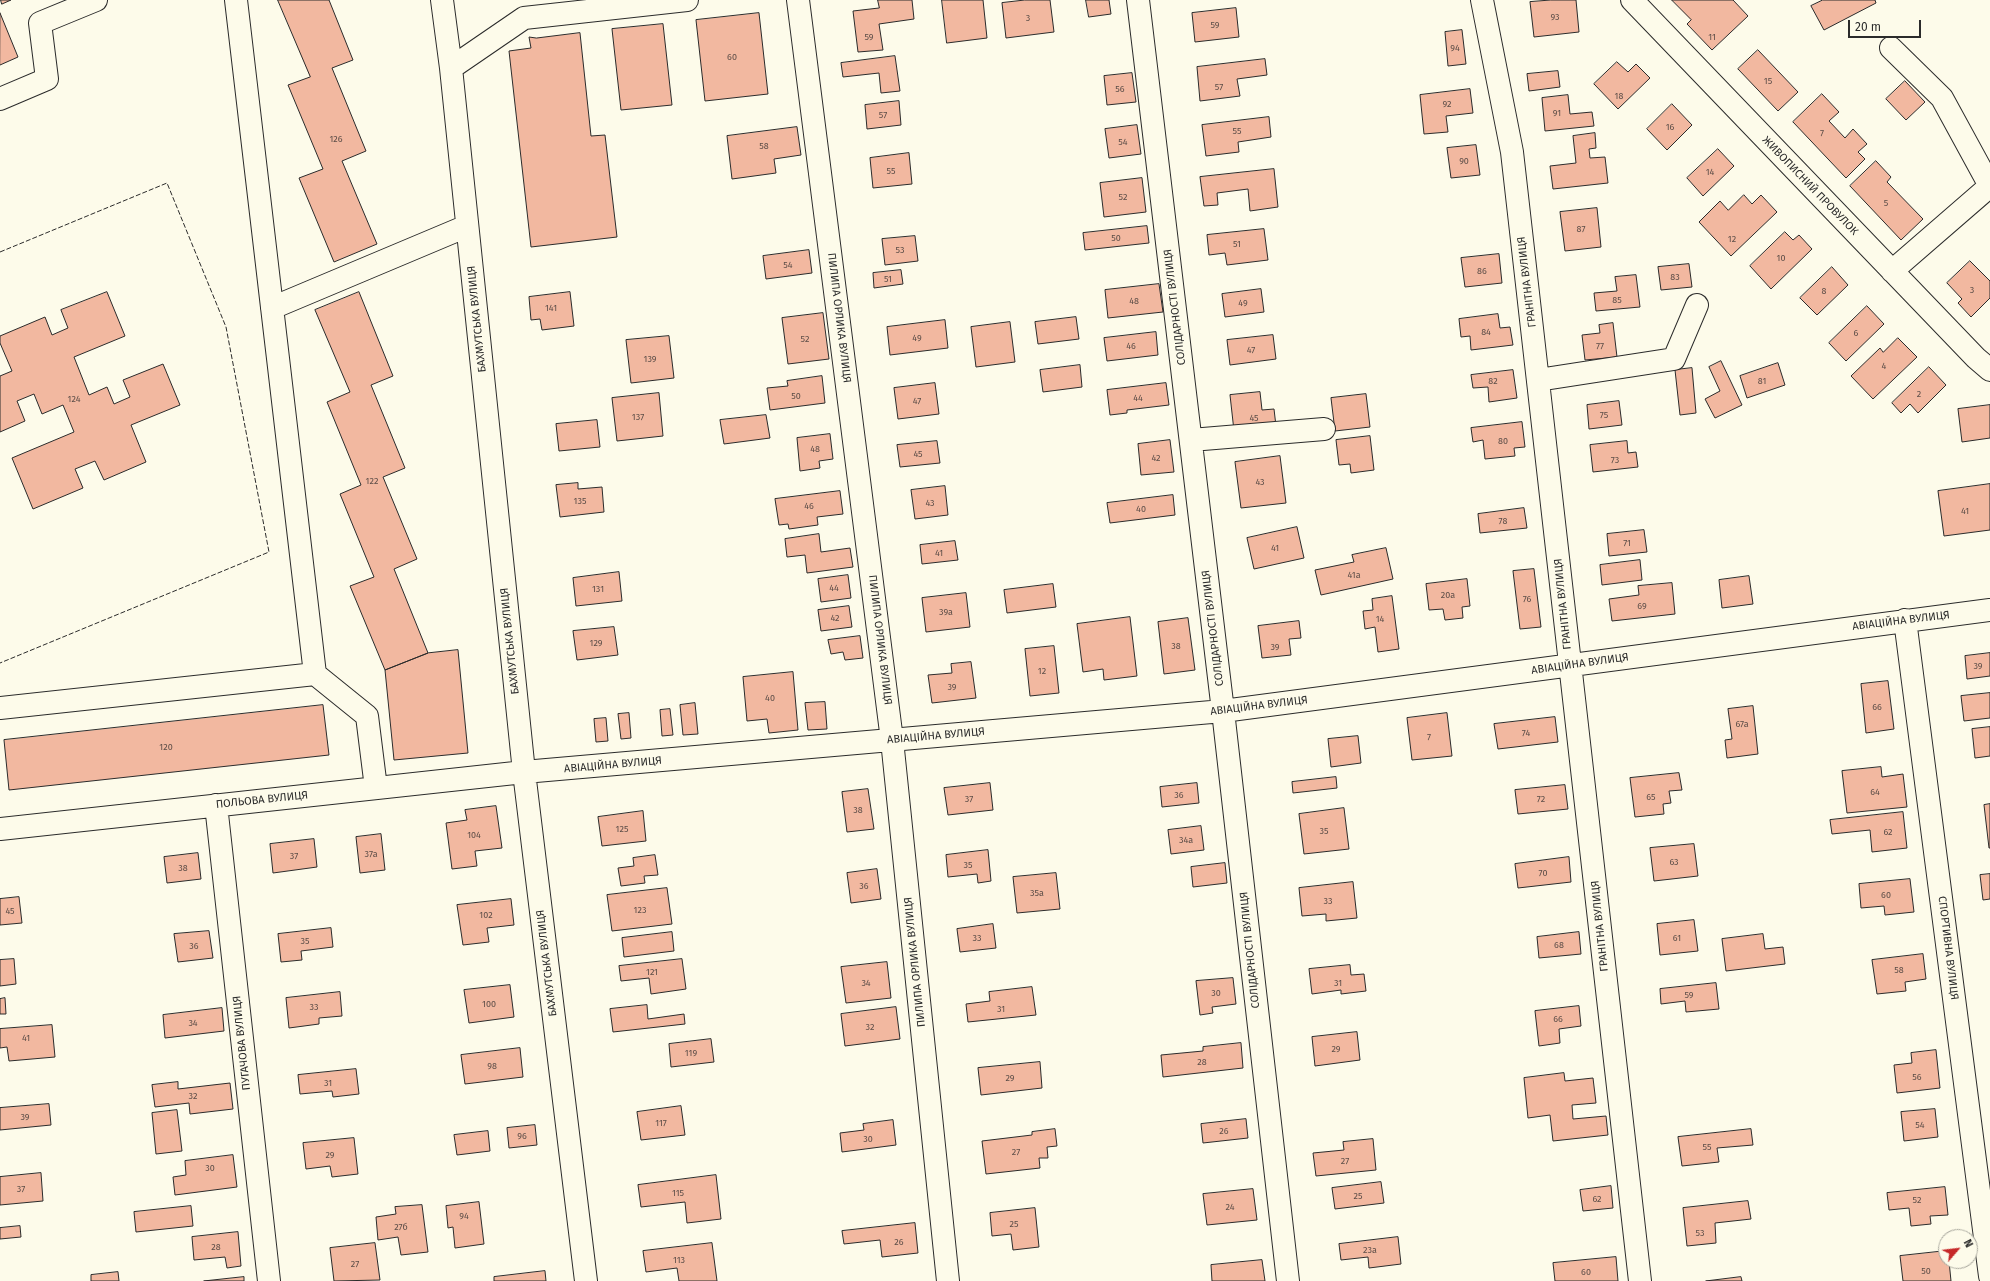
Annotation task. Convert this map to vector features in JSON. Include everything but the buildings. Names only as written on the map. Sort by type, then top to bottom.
[{"type":"street","points":[[0,99],[47,79],[40,23],[96,0]]},
{"type":"street","points":[[236,0],[315,674],[367,716],[376,788]]},
{"type":"street","name":"БАХМУТСЬКА ВУЛИЦЯ","points":[[442,0],[452,68],[524,772],[586,1281]]},
{"type":"street","points":[[452,68],[524,18],[687,0]]},
{"type":"street","name":"ПИЛИПА ОРЛИКА ВУЛИЦЯ","points":[[798,0],[892,740],[948,1281]]},
{"type":"street","name":"СОЛІДАРНОСТІ ВУЛИЦЯ","points":[[1138,0],[1223,711],[1288,1281]]},
{"type":"street","name":"ГРАНІТНА ВУЛИЦЯ","points":[[1482,0],[1512,152],[1640,1281]]},
{"type":"street","name":"ЖИВОПИСНИЙ ПРОВУЛОК","points":[[1632,0],[1976,358],[1990,370]]},
{"type":"street","points":[[1891,48],[1942,98],[1990,186],[1892,271]]},
{"type":"street","points":[[272,308],[467,226]]},
{"type":"street","points":[[1538,380],[1674,359],[1697,305]]},
{"type":"street","points":[[1191,440],[1324,429]]},
{"type":"street","name":"АВІАЦІЙНА ВУЛИЦЯ","points":[[524,772],[1223,711],[1990,610]]},
{"type":"street","name":"СПОРТИВНА ВУЛИЦЯ","points":[[1905,620],[1990,1276]]},
{"type":"street","points":[[0,708],[315,674]]},
{"type":"street","name":"ПОЛЬОВА ВУЛИЦЯ","points":[[0,829],[524,772]]},
{"type":"street","name":"ПУГАЧОВА ВУЛИЦЯ","points":[[216,805],[269,1281]]},
{"type":"fence","points":[[0,252],[167,183],[226,327],[269,552],[0,663]]}]
